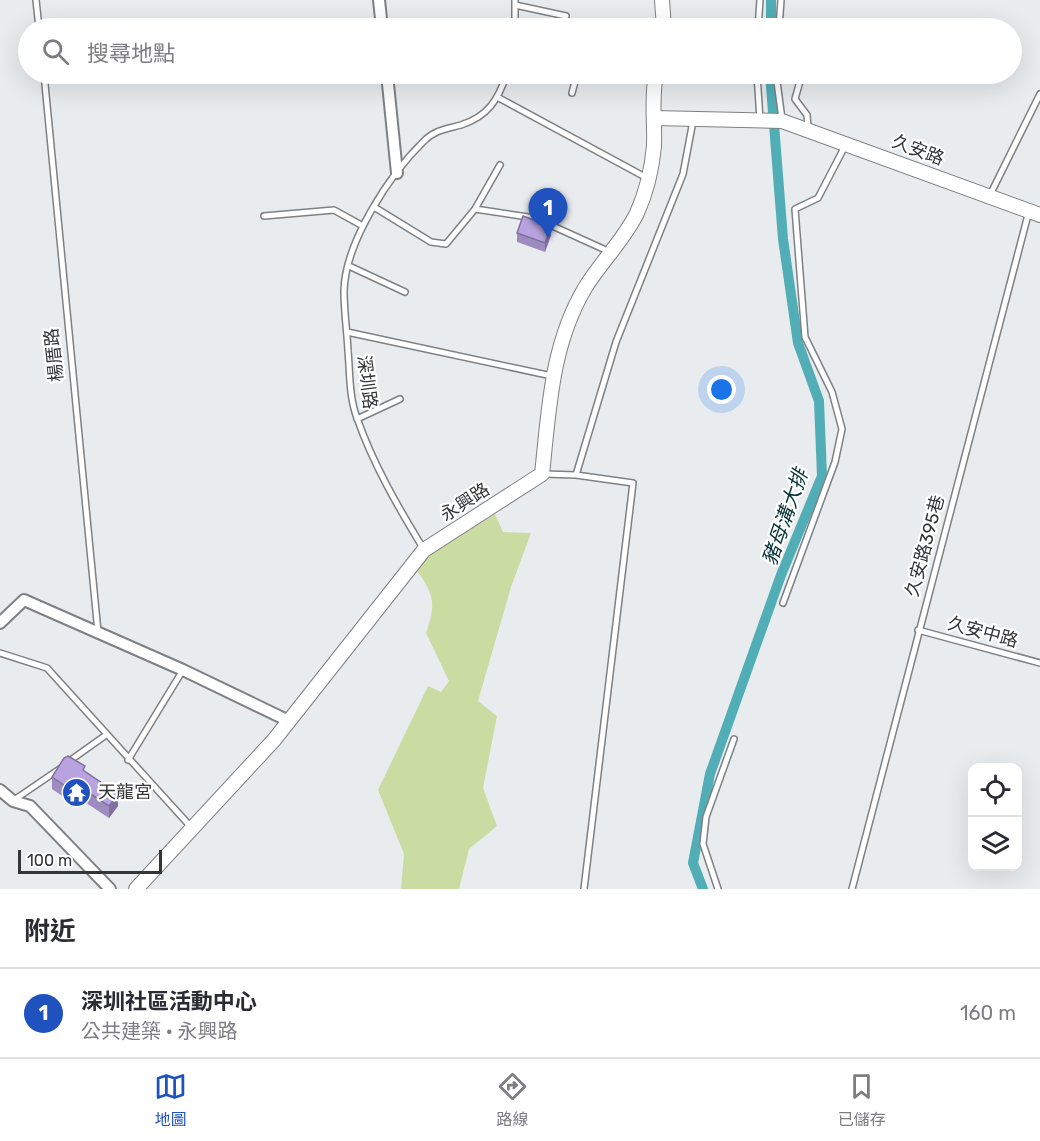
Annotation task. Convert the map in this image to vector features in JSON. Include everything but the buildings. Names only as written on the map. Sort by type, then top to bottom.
[{"type":"street","points":[[379,0],[381,18]]},
{"type":"street","points":[[662,0],[663,18]]},
{"type":"street","points":[[388,84],[397,173]]},
{"type":"street","points":[[542,474],[552,376],[560,341],[584,289],[636,214],[648,179],[654,148],[654,84]]},
{"type":"street","name":"久安路","points":[[654,118],[782,121],[808,128],[1034,213]]},
{"type":"street","name":"永興路","points":[[136,889],[289,721],[424,550],[542,474]]},
{"type":"street","points":[[0,623],[24,600],[183,670],[289,721]]},
{"type":"street","points":[[0,790],[13,801],[30,806],[110,889]]},
{"type":"lane","points":[[36,0],[38,18]]},
{"type":"lane","points":[[759,18],[760,0]]},
{"type":"lane","points":[[780,18],[781,0]]},
{"type":"lane","points":[[515,18],[515,2],[566,16]]},
{"type":"lane","name":"楊厝路","points":[[45,84],[98,633]]},
{"type":"lane","name":"深圳路","points":[[424,550],[397,505],[357,419],[351,398],[344,290],[349,266],[363,225],[397,173],[432,133],[470,120],[485,112],[498,98],[503,84]]},
{"type":"lane","points":[[572,93],[574,84]]},
{"type":"lane","points":[[758,84],[760,120]]},
{"type":"lane","points":[[777,84],[782,121]]},
{"type":"lane","points":[[799,84],[795,99],[807,114],[808,128]]},
{"type":"lane","points":[[990,196],[1040,94]]},
{"type":"lane","points":[[498,98],[648,179]]},
{"type":"lane","points":[[576,475],[616,342],[683,174],[693,119]]},
{"type":"lane","points":[[783,603],[835,462],[842,429],[832,392],[805,337],[795,209],[818,198],[847,143]]},
{"type":"lane","points":[[374,207],[431,242],[446,244],[475,209],[500,165]]},
{"type":"lane","points":[[475,209],[535,218],[610,252]]},
{"type":"lane","points":[[264,216],[334,210],[363,225]]},
{"type":"lane","name":"久安路395巷","points":[[852,889],[918,630],[1034,213]]},
{"type":"lane","points":[[349,266],[405,292]]},
{"type":"lane","points":[[347,332],[552,376]]},
{"type":"lane","points":[[357,419],[400,399]]},
{"type":"lane","points":[[542,474],[576,475],[633,483],[584,889]]},
{"type":"lane","name":"久安中路","points":[[918,630],[1040,663]]},
{"type":"lane","points":[[0,654],[47,668],[192,828]]},
{"type":"lane","points":[[128,760],[183,670]]},
{"type":"lane","points":[[13,801],[106,735]]},
{"type":"lane","points":[[718,889],[703,844],[706,817],[734,740]]},
{"type":"green space","points":[[495,514],[503,532],[531,533],[511,587],[478,701],[497,716],[483,788],[497,826],[469,849],[459,889],[401,889],[404,854],[378,790],[428,686],[441,692],[449,681],[426,633],[432,612],[429,589],[413,565]]},
{"type":"waterway","name":"豬母溝大排","points":[[771,0],[771,18]]},
{"type":"waterway","name":"豬母溝大排","points":[[703,889],[693,863],[710,774],[781,575],[822,476],[819,401],[798,343],[783,239],[771,84]]},
{"type":"place","name":"深圳社區活動中心","points":[[548,238]]},
{"type":"place","name":"天龍宮","points":[[77,792]]}]
